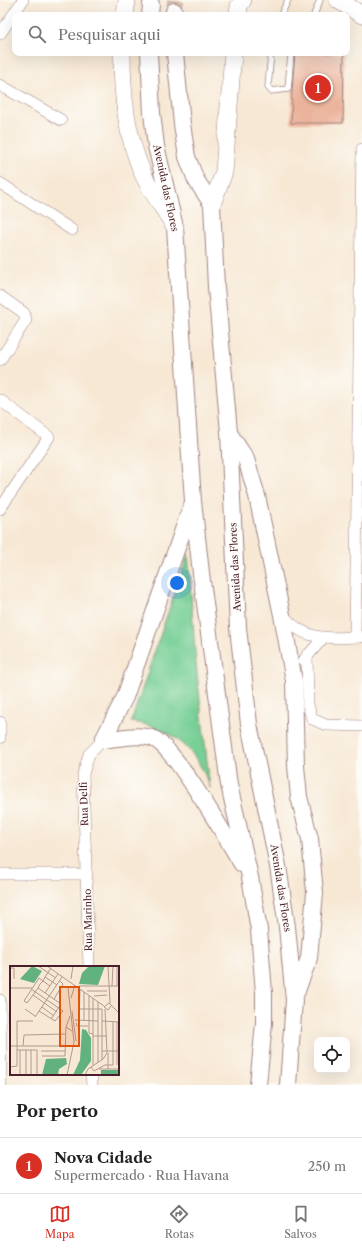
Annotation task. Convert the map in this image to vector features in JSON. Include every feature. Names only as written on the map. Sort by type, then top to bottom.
[{"type":"main road","points":[[125,12],[127,0]]},
{"type":"main road","points":[[238,12],[239,6],[243,0]]},
{"type":"main road","points":[[338,0],[362,15]]},
{"type":"main road","points":[[122,56],[125,111],[134,149],[143,175],[175,227]]},
{"type":"main road","name":"Avenida das Flores","points":[[149,56],[152,113],[156,140],[175,227],[193,501],[200,573],[229,785],[250,877],[258,930],[264,993],[264,1023],[258,1085]]},
{"type":"main road","points":[[175,56],[182,124],[187,156],[196,180],[212,204]]},
{"type":"main road","points":[[212,204],[224,172],[233,56]]},
{"type":"main road","name":"Avenida das Flores","points":[[212,204],[216,287],[228,432],[238,628],[249,724],[278,866],[286,920],[294,1000],[288,1085]]},
{"type":"main road","points":[[228,432],[246,459],[257,496],[294,681],[296,766],[299,797],[310,839],[315,893],[309,958],[294,1000]]},
{"type":"main road","points":[[103,740],[128,690],[193,501]]},
{"type":"main road","points":[[103,740],[134,736],[152,738],[163,745],[173,755],[216,820],[250,877]]},
{"type":"street","points":[[15,12],[23,0]]},
{"type":"street","points":[[0,34],[12,16]]},
{"type":"street","points":[[0,85],[61,120]]},
{"type":"street","points":[[282,615],[296,629],[323,638],[359,637],[362,149]]},
{"type":"street","points":[[0,183],[72,230]]},
{"type":"street","points":[[0,296],[26,316],[25,324],[0,360]]},
{"type":"street","points":[[0,400],[49,437],[0,509]]},
{"type":"street","points":[[294,681],[307,655],[323,638]]},
{"type":"street","points":[[307,655],[308,705],[312,719],[326,725],[362,726]]},
{"type":"street","points":[[0,722],[0,738]]},
{"type":"street","name":"Rua Delfi","points":[[86,874],[84,767],[89,754],[103,740]]},
{"type":"street","points":[[0,874],[86,874]]},
{"type":"street","name":"Rua Marinho","points":[[86,874],[89,966]]},
{"type":"street","points":[[0,1000],[2,1085]]},
{"type":"street","points":[[91,1075],[92,1085]]},
{"type":"lane","points":[[282,12],[288,0]]},
{"type":"lane","points":[[315,12],[320,0]]},
{"type":"lane","points":[[271,56],[268,87],[271,90],[288,89],[291,56]]},
{"type":"green space","points":[[188,553],[196,665],[210,788],[205,774],[198,762],[181,742],[159,729],[145,724],[131,722]]},
{"type":"building","points":[[295,56],[344,56],[343,123],[291,123]]},
{"type":"tunnel","points":[[174,11],[175,0]]},
{"type":"place","name":"Nova Cidade","points":[[318,88]]}]
